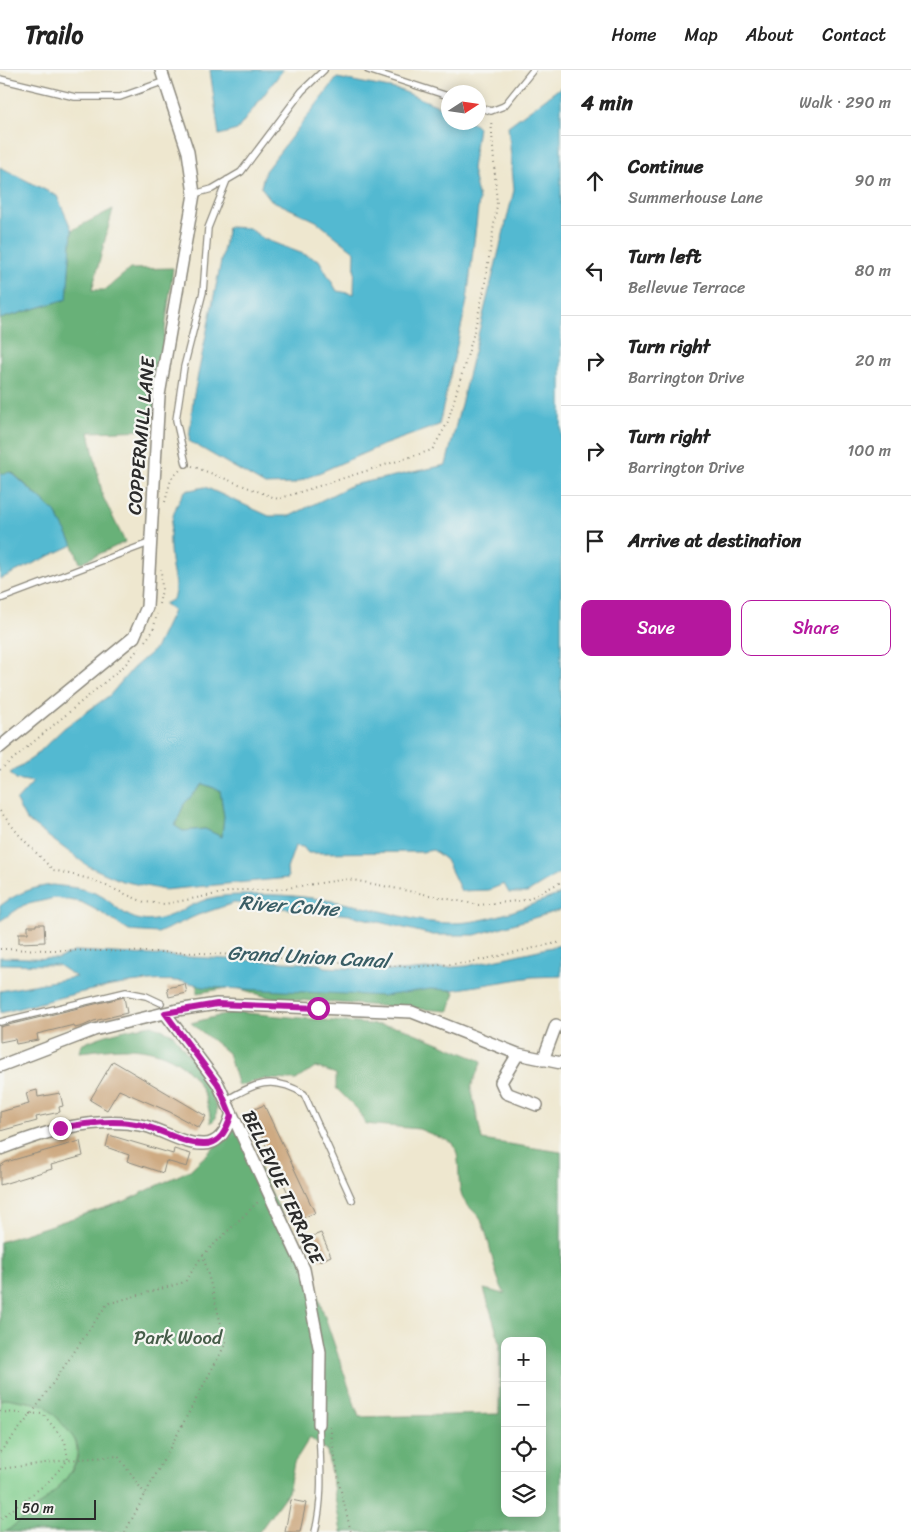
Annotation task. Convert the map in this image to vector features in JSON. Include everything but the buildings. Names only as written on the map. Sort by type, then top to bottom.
[{"type":"street","name":"COPPERMILL LANE","points":[[0,747],[134,637],[147,607],[149,542],[159,394],[194,194],[188,152],[163,75]]},
{"type":"street","points":[[0,1066],[94,1030],[163,1008],[217,1004],[412,1012],[518,1054],[561,1063]]},
{"type":"street","name":"BELLEVUE TERRACE","points":[[163,1008],[218,1084],[231,1116],[304,1269],[320,1352],[319,1424]]},
{"type":"street","points":[[543,1060],[556,1025]]},
{"type":"street","points":[[518,1054],[501,1082],[506,1092],[537,1105]]},
{"type":"street","points":[[0,1149],[60,1128],[90,1123],[122,1122],[147,1127],[204,1144],[214,1142],[226,1132],[231,1116]]},
{"type":"lane","points":[[194,194],[212,189],[241,172],[302,91],[324,70]]},
{"type":"lane","points":[[368,70],[441,94]]},
{"type":"lane","points":[[486,109],[491,111],[504,106],[533,70]]},
{"type":"lane","points":[[0,80],[75,97],[120,97],[163,75]]},
{"type":"lane","points":[[186,464],[176,420],[177,411],[184,367],[203,292],[208,228],[227,180]]},
{"type":"lane","points":[[0,599],[149,542]]},
{"type":"lane","points":[[0,1022],[126,992],[146,996],[163,1008]]},
{"type":"lane","points":[[225,1101],[248,1087],[264,1082],[289,1085],[304,1094],[352,1200]]},
{"type":"lane","points":[[315,1532],[320,1512],[319,1424]]},
{"type":"path","points":[[165,502],[171,479],[186,464],[278,499],[432,450],[447,424],[472,340],[484,290],[497,205],[491,111]]},
{"type":"path","points":[[0,770],[124,666],[153,630],[162,590],[161,566]]},
{"type":"path","points":[[0,811],[20,836],[53,870],[90,879],[144,902],[165,904],[238,890],[273,890],[348,879],[479,905],[526,900],[561,882]]},
{"type":"path","points":[[0,948],[203,953],[290,961],[413,967],[467,963],[561,942]]},
{"type":"path","points":[[0,1452],[33,1412],[107,1304],[186,1282],[203,1255],[268,1192]]},
{"type":"path","points":[[125,1532],[226,1343],[203,1255]]},
{"type":"path","points":[[0,1412],[33,1412],[42,1414],[65,1440],[68,1460],[48,1483],[0,1519]]},
{"type":"path","points":[[319,1424],[329,1423],[340,1487],[351,1532]]},
{"type":"path","points":[[0,1469],[118,1456],[145,1495]]},
{"type":"green space","points":[[113,209],[92,290],[105,290],[130,269],[173,268],[152,430],[89,432],[103,497],[125,542],[80,563],[73,545],[55,512],[12,472],[0,474],[0,319],[67,299],[72,230]]},
{"type":"green space","points":[[203,784],[220,790],[224,816],[222,837],[205,829],[183,831],[175,826],[184,804]]},
{"type":"green space","points":[[241,971],[425,981],[455,992],[449,1011],[271,998],[234,987],[197,993],[197,985]]},
{"type":"green space","name":"Park Wood","points":[[234,1012],[400,1027],[482,1061],[471,1087],[482,1140],[561,1152],[561,1532],[341,1532],[327,1451],[310,1437],[294,1463],[288,1492],[259,1532],[6,1532],[41,1504],[66,1479],[74,1465],[78,1452],[75,1440],[45,1405],[7,1398],[0,1400],[0,1242],[125,1201],[190,1170],[238,1125],[309,1270],[359,1417],[499,1414],[500,1343],[484,1289],[505,1294],[497,1277],[485,1229],[481,1220],[462,1196],[456,1149],[453,1143],[419,1129],[365,1124],[358,1110],[336,1088],[336,1074],[315,1067],[296,1080],[265,1079],[238,1086],[228,1053],[191,1023]]},
{"type":"green space","points":[[152,1025],[173,1034],[203,1075],[217,1108],[216,1118],[211,1123],[208,1105],[194,1077],[171,1058],[156,1052],[140,1049],[117,1048],[79,1052],[81,1045],[98,1038]]},
{"type":"green space","points":[[7,1398],[45,1405],[71,1435],[76,1444],[76,1456],[72,1469],[53,1493],[6,1532],[0,1532],[0,1400]]},
{"type":"water","points":[[210,70],[283,70],[237,130],[219,135]]},
{"type":"water","points":[[337,78],[400,90],[441,107],[441,130],[478,130],[472,169],[479,200],[467,301],[439,425],[383,445],[293,484],[265,485],[189,441],[193,399],[228,227],[249,228],[264,239],[319,260],[337,291],[354,294],[355,252],[316,221],[271,200],[261,187],[265,171]]},
{"type":"water","points":[[561,87],[561,872],[527,893],[509,893],[504,884],[489,890],[461,891],[446,860],[433,850],[422,852],[308,853],[303,847],[295,846],[287,869],[288,878],[164,890],[122,881],[88,866],[26,820],[16,801],[33,782],[16,779],[10,773],[34,757],[64,728],[110,695],[133,668],[155,649],[173,611],[164,604],[173,599],[175,591],[170,548],[171,528],[175,509],[185,491],[205,487],[269,516],[290,516],[352,485],[446,465],[514,190],[508,126]],"holes":[[[203,784],[220,790],[224,816],[222,837],[205,829],[183,831],[175,826],[184,804]]]},
{"type":"water","points":[[0,167],[57,196],[72,230],[67,299],[0,319]]},
{"type":"water","points":[[11,472],[55,512],[73,545],[0,579],[0,474]]},
{"type":"water","name":"River Colne","points":[[52,885],[78,888],[91,892],[103,897],[135,919],[149,921],[172,915],[207,899],[238,895],[277,895],[319,899],[359,906],[417,920],[440,923],[466,922],[494,917],[561,894],[561,910],[475,935],[433,935],[350,915],[234,903],[198,915],[158,933],[129,931],[81,902],[55,898],[24,905],[0,921],[0,906],[24,892]]},
{"type":"water","points":[[561,945],[561,976],[532,977],[452,990],[430,989],[384,996],[203,987],[183,982],[158,981],[103,988],[0,1013],[0,991],[76,977],[58,965],[0,964],[0,957],[57,959],[76,951],[321,964],[325,967],[401,971],[467,966]]},
{"type":"route","points":[[60,1128],[90,1123],[122,1122],[147,1127],[196,1143],[214,1142],[226,1132],[231,1116],[218,1084],[165,1013],[217,1004],[318,1008]]},
{"type":"water label","name":"Grand Union Canal","points":[[308,957]]}]
